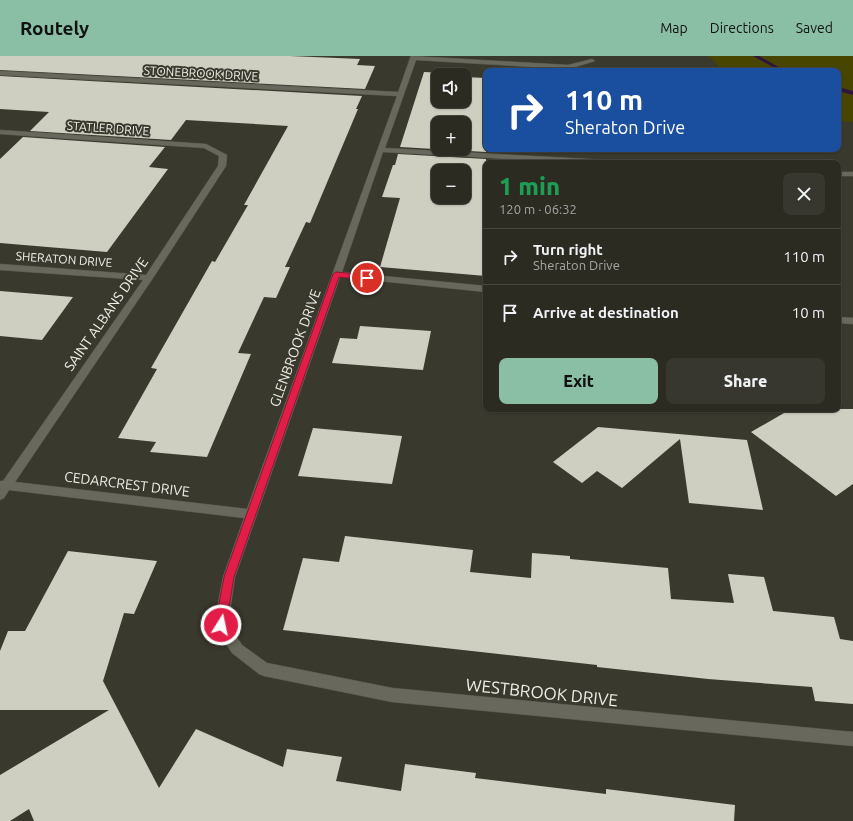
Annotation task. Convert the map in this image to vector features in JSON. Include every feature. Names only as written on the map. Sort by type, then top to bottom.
[{"type":"street","points":[[414,57],[568,66],[592,61]]},
{"type":"street","name":"GLENBROOK DRIVE","points":[[237,649],[221,625],[229,577],[414,57]]},
{"type":"street","name":"STONEBROOK DRIVE","points":[[0,73],[400,94]]},
{"type":"street","name":"STATLER DRIVE","points":[[0,132],[184,144],[206,146],[214,150]]},
{"type":"street","name":"SAINT ALBANS DRIVE","points":[[2,488],[149,278],[222,166],[223,155],[214,150]]},
{"type":"street","points":[[380,150],[568,160]]},
{"type":"street","points":[[841,174],[853,174]]},
{"type":"street","name":"SHERATON DRIVE","points":[[0,267],[149,278]]},
{"type":"street","points":[[336,274],[483,289]]},
{"type":"street","points":[[841,320],[853,321]]},
{"type":"street","name":"CEDARCREST DRIVE","points":[[2,488],[251,514]]},
{"type":"street","name":"WESTBROOK DRIVE","points":[[237,649],[264,669],[392,695],[556,712],[853,738]]},
{"type":"shaded area","points":[[707,56],[853,56],[853,122],[841,121],[841,68],[720,68]]},
{"type":"building","points":[[0,56],[290,56],[360,59],[357,65],[375,66],[365,89],[0,70]]},
{"type":"building","points":[[424,72],[431,72],[431,108],[471,108],[471,77],[483,78],[483,152],[471,151],[471,116],[431,116],[431,149],[400,147]]},
{"type":"building","points":[[0,76],[362,96],[356,109],[358,109],[310,223],[306,222],[285,267],[290,267],[276,298],[264,297],[238,353],[251,354],[207,457],[150,452],[156,442],[118,438],[157,369],[151,368],[212,261],[215,262],[248,205],[244,205],[288,126],[186,120],[171,140],[30,131],[49,112],[0,109]]},
{"type":"building","points":[[23,137],[165,147],[149,167],[168,169],[107,252],[0,243],[0,159]]},
{"type":"building","points":[[398,154],[486,159],[483,160],[483,276],[380,267],[400,198],[382,197]]},
{"type":"building","points":[[0,291],[73,297],[42,340],[0,336]]},
{"type":"building","points":[[360,326],[431,331],[423,370],[332,363],[340,338],[357,339]]},
{"type":"building","points":[[841,409],[853,409],[853,484],[836,496],[751,432],[786,412],[841,412]]},
{"type":"building","points":[[598,427],[747,440],[763,510],[689,503],[680,439],[622,488],[597,471],[582,483],[553,462]]},
{"type":"building","points":[[313,428],[402,436],[392,484],[298,476]]},
{"type":"building","points":[[345,536],[473,550],[470,572],[531,578],[532,553],[570,556],[570,559],[668,568],[671,599],[734,603],[728,574],[764,577],[773,611],[834,617],[840,639],[853,641],[853,704],[815,701],[812,687],[708,679],[283,630],[303,558],[339,562]]},
{"type":"building","points":[[68,551],[157,561],[134,614],[124,613],[103,681],[159,788],[196,729],[283,767],[287,749],[342,757],[336,781],[401,791],[405,764],[476,773],[475,778],[606,794],[606,789],[735,805],[734,821],[34,821],[29,809],[10,821],[0,821],[0,775],[109,710],[0,710],[0,651],[8,631],[25,631]]},
{"type":"waterway","points":[[755,56],[778,68]]},
{"type":"waterway","points":[[841,90],[853,93]]},
{"type":"route","points":[[221,625],[229,577],[336,274],[367,278]]}]
